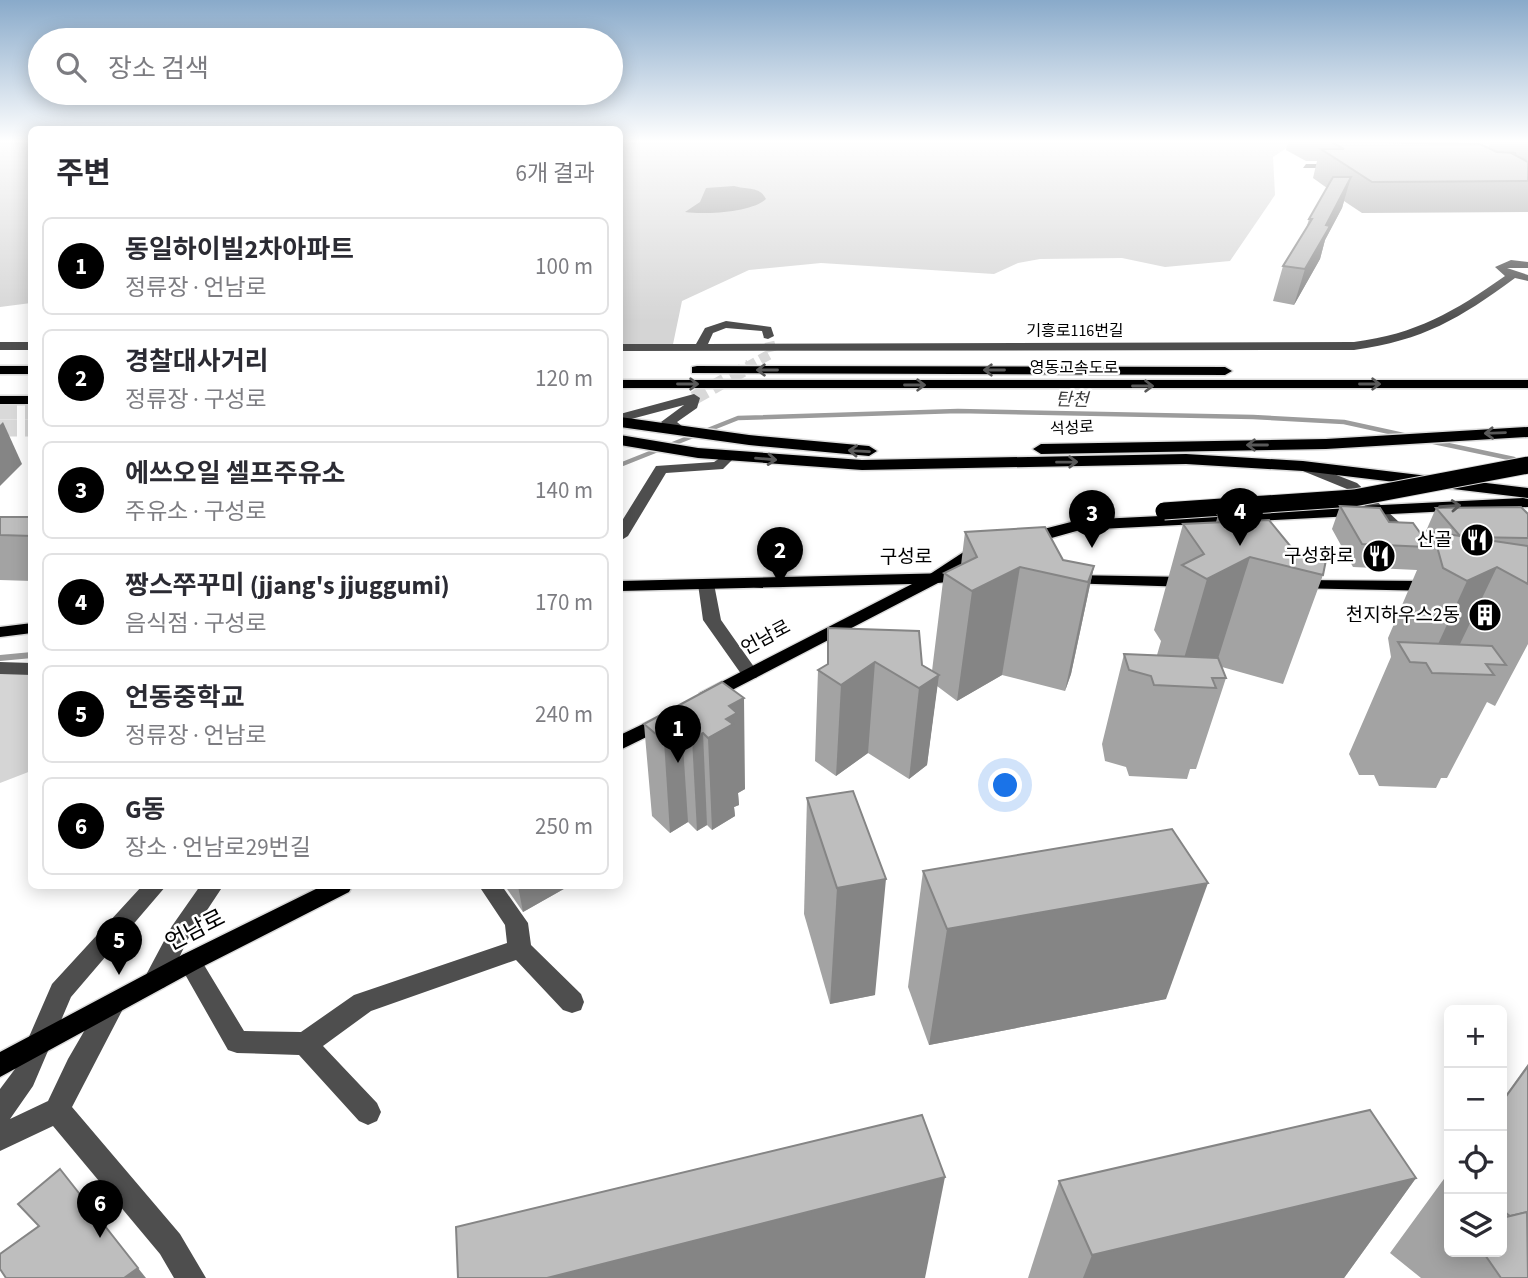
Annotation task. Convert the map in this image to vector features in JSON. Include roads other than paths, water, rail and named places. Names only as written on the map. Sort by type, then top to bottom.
[{"type":"highway","points":[[0,370],[28,370]]},
{"type":"highway","name":"영동고속도로","points":[[623,370],[1528,371]]},
{"type":"highway","points":[[0,384],[28,384]]},
{"type":"highway","name":"영동고속도로","points":[[623,384],[1528,384]]},
{"type":"highway","name":"석성로","points":[[623,421],[736,438],[855,451],[972,453],[1083,447],[1326,444],[1528,432]]},
{"type":"highway","name":"석성로","points":[[623,440],[698,453],[862,466],[1186,459],[1303,466],[1528,493]]},
{"type":"highway","points":[[1326,444],[1329,448],[1327,459],[1411,479]]},
{"type":"highway","points":[[937,578],[992,540],[1035,523],[1090,514],[1354,498],[1528,465]]},
{"type":"highway","points":[[937,578],[1048,531],[1080,526],[1528,503]]},
{"type":"main road","points":[[0,400],[28,400]]},
{"type":"main road","name":"언남로","points":[[623,741],[937,578]]},
{"type":"main road","name":"구성로","points":[[623,586],[965,578]]},
{"type":"main road","points":[[1048,579],[1200,582]]},
{"type":"main road","points":[[1284,584],[1452,586]]},
{"type":"main road","points":[[0,632],[28,628]]},
{"type":"main road","name":"언남로","points":[[0,1065],[190,962],[335,889]]},
{"type":"street","points":[[1528,265],[1501,265],[1502,270],[1528,278]]},
{"type":"street","name":"기흥로116번길","points":[[623,348],[1354,346],[1390,342],[1421,334],[1441,324],[1513,275]]},
{"type":"street","points":[[701,347],[702,335],[707,329],[720,326],[767,329],[768,336]]},
{"type":"street","points":[[0,346],[28,346]]},
{"type":"street","points":[[623,421],[694,398],[692,405],[668,422],[676,427]]},
{"type":"street","points":[[623,531],[661,469],[719,466],[729,456]]},
{"type":"street","points":[[1303,466],[1352,485],[1416,546]]},
{"type":"street","points":[[1434,566],[1452,586]]},
{"type":"street","points":[[706,584],[712,620],[750,674]]},
{"type":"street","points":[[0,668],[28,669]]},
{"type":"street","points":[[0,1111],[24,1077],[61,991],[152,889]]},
{"type":"street","points":[[156,980],[180,933],[210,889]]},
{"type":"street","points":[[492,889],[516,923],[520,949],[572,1002]]},
{"type":"street","points":[[190,962],[237,1042],[305,1044],[363,1003],[520,949]]},
{"type":"street","points":[[0,1138],[57,1110],[77,1067],[113,1005]]},
{"type":"street","points":[[305,1044],[368,1112]]},
{"type":"street","points":[[57,1110],[170,1244],[191,1278]]},
{"type":"waterway","name":"탄천","points":[[623,464],[738,418],[958,411],[1253,417],[1344,422],[1408,436]]},
{"type":"waterway","name":"탄천","points":[[1429,441],[1514,459]]},
{"type":"waterway","name":"탄천","points":[[0,658],[28,655]]},
{"type":"tunnel","points":[[747,367],[772,353],[768,336]]},
{"type":"tunnel","points":[[694,398],[750,366]]},
{"type":"tunnel","points":[[0,411],[28,411]]},
{"type":"tunnel","points":[[0,428],[28,428]]},
{"type":"place","name":"산골","points":[[1477,540]]},
{"type":"place","name":"짱스쭈꾸미 (jjang's jjuggumi)","points":[[1240,546]]},
{"type":"place","name":"에쓰오일 셀프주유소","points":[[1092,548]]},
{"type":"place","name":"구성화로","points":[[1379,556]]},
{"type":"place","name":"경찰대사거리","points":[[780,585]]},
{"type":"place","name":"천지하우스2동","points":[[1485,615]]},
{"type":"place","name":"동일하이빌2차아파트","points":[[678,763]]},
{"type":"place","name":"언동중학교","points":[[119,975]]},
{"type":"place","name":"G동","points":[[100,1238]]}]
